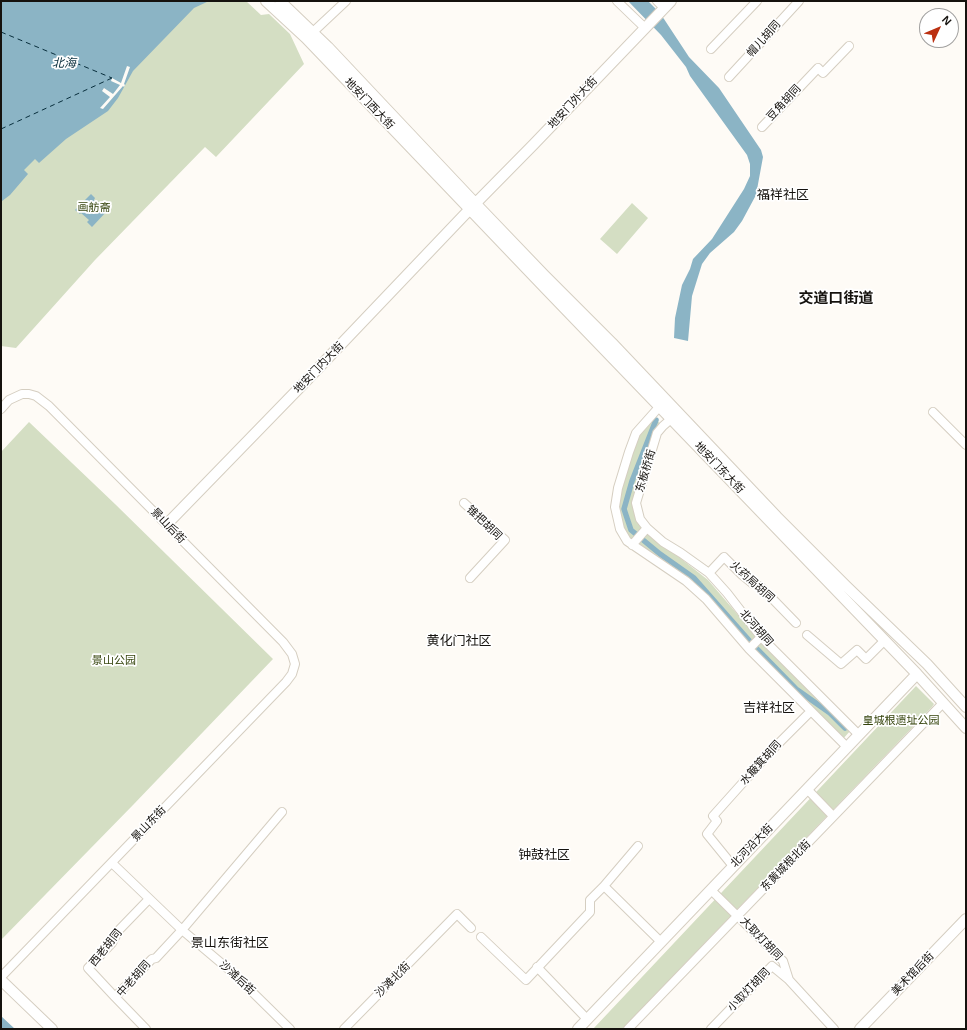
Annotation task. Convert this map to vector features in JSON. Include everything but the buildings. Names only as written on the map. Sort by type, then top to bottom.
[{"type":"main road","name":"地安门西大街","points":[[266,1],[311,44],[472,207]]},
{"type":"main road","name":"地安门西大街","points":[[280,1],[328,47],[472,207]]},
{"type":"main road","name":"地安门外大街","points":[[472,207],[645,28],[664,3]]},
{"type":"main road","name":"地安门东大街","points":[[472,207],[671,419],[918,674],[966,728]]},
{"type":"main road","name":"地安门东大街","points":[[472,207],[544,275],[612,343],[777,517],[927,664],[966,707]]},
{"type":"main road","name":"地安门内大街","points":[[167,524],[472,207]]},
{"type":"main road","name":"北河沿大街","points":[[578,1029],[918,674]]},
{"type":"main road","name":"美术馆后街","points":[[860,1029],[966,919]]},
{"type":"main road","name":"美术馆后街","points":[[867,1029],[966,926]]},
{"type":"main road","points":[[1,980],[52,1029]]},
{"type":"main road","points":[[1,989],[43,1029]]},
{"type":"street","points":[[313,32],[346,1]]},
{"type":"street","points":[[617,1],[645,28]]},
{"type":"street","points":[[711,49],[757,1]]},
{"type":"street","name":"帽儿胡同","points":[[729,77],[799,1]]},
{"type":"street","name":"豆角胡同","points":[[762,127],[818,68],[823,73],[849,46]]},
{"type":"street","name":"景山后街","points":[[1,409],[14,396],[22,394],[36,396],[49,406],[283,642],[292,654],[294,668]]},
{"type":"street","points":[[660,406],[636,433],[618,488],[615,507],[620,529],[627,541],[696,590],[726,621],[749,649],[847,747]]},
{"type":"street","points":[[933,412],[966,445]]},
{"type":"street","name":"东板桥街","points":[[648,528],[640,520],[636,503],[657,433],[662,426],[671,419]]},
{"type":"street","name":"锥把胡同","points":[[464,503],[505,540],[470,578]]},
{"type":"street","points":[[632,545],[648,528]]},
{"type":"street","name":"北河胡同","points":[[648,528],[664,542],[708,573],[727,593],[761,637],[811,685],[859,735]]},
{"type":"street","name":"火药局胡同","points":[[708,573],[724,557],[753,584],[760,586],[796,623]]},
{"type":"street","points":[[807,635],[841,664],[857,650],[866,659],[884,640]]},
{"type":"street","points":[[749,649],[761,637]]},
{"type":"street","name":"北河沿大街","points":[[918,674],[927,664]]},
{"type":"street","name":"景山东街","points":[[1,977],[291,677],[294,668]]},
{"type":"street","name":"东黄城根北街","points":[[628,1029],[943,703]]},
{"type":"street","name":"水簸箕胡同","points":[[733,866],[706,834],[717,822],[713,816],[764,758],[811,711]]},
{"type":"street","points":[[807,789],[833,816]]},
{"type":"street","name":"中老胡同","points":[[146,1029],[115,997],[152,959],[156,958],[182,930],[282,812]]},
{"type":"street","points":[[481,937],[526,980],[590,912],[590,900],[638,846]]},
{"type":"street","name":"沙滩后街","points":[[112,862],[182,930],[233,974],[290,1029]]},
{"type":"street","points":[[604,886],[661,942]]},
{"type":"street","name":"大取灯胡同","points":[[711,890],[783,961],[789,980],[834,1029]]},
{"type":"street","name":"西老胡同","points":[[115,997],[88,968],[112,943],[119,930],[149,899]]},
{"type":"street","name":"沙滩北街","points":[[344,1029],[457,914],[471,928]]},
{"type":"street","name":"小取灯胡同","points":[[711,1029],[772,966],[789,980]]},
{"type":"street","points":[[537,968],[587,1019]]},
{"type":"green space","name":"画舫斋","points":[[1,1],[246,1],[261,15],[269,14],[290,34],[304,64],[216,157],[205,147],[95,260],[16,348],[1,346]]},
{"type":"green space","points":[[632,203],[648,218],[617,254],[600,239]]},
{"type":"green space","points":[[654,418],[662,425],[635,499],[651,535],[708,580],[751,630],[851,730],[842,740],[746,643],[717,610],[631,539],[622,526],[616,510],[618,496],[638,436]]},
{"type":"green space","name":"景山公园","points":[[29,422],[273,659],[1,940],[1,452]]},
{"type":"green space","name":"皇城根遗址公园","points":[[916,686],[934,704],[932,707],[622,1029],[593,1029]]},
{"type":"water","name":"北海","points":[[1,1],[209,1],[194,8],[133,71],[118,98],[108,111],[66,139],[39,163],[35,159],[24,170],[28,174],[10,195],[2,201]]},
{"type":"water","points":[[628,1],[648,1],[655,8],[689,57],[719,88],[761,150],[763,157],[756,195],[742,221],[734,232],[710,253],[702,264],[692,296],[688,341],[674,338],[675,318],[682,285],[693,259],[712,239],[744,189],[750,176],[750,164],[747,155],[690,76],[686,67],[661,35]]},
{"type":"water","points":[[91,194],[95,198],[94,200],[101,207],[103,206],[107,211],[92,227],[87,222],[89,220],[75,210]]},
{"type":"water","points":[[1,1016],[15,1029],[1,1029]]},
{"type":"pier","points":[[127,66],[130,67],[124,87],[123,86],[103,109],[100,108],[110,97],[102,91],[104,88],[113,94],[120,85],[111,81],[112,78],[121,83]]},
{"type":"waterway","points":[[656,420],[632,481],[624,509],[631,530],[660,554],[694,578],[754,646],[796,689],[830,713],[845,728]]},
{"type":"ferry route","points":[[1,32],[112,78]]},
{"type":"ferry route","points":[[1,129],[112,78]]},
{"type":"district","name":"福祥社区","points":[[783,195]]},
{"type":"district","name":"交道口街道","points":[[836,299]]},
{"type":"district","name":"黄化门社区","points":[[459,641]]},
{"type":"district","name":"吉祥社区","points":[[769,708]]},
{"type":"district","name":"钟鼓社区","points":[[544,855]]},
{"type":"district","name":"景山东街社区","points":[[230,943]]}]
